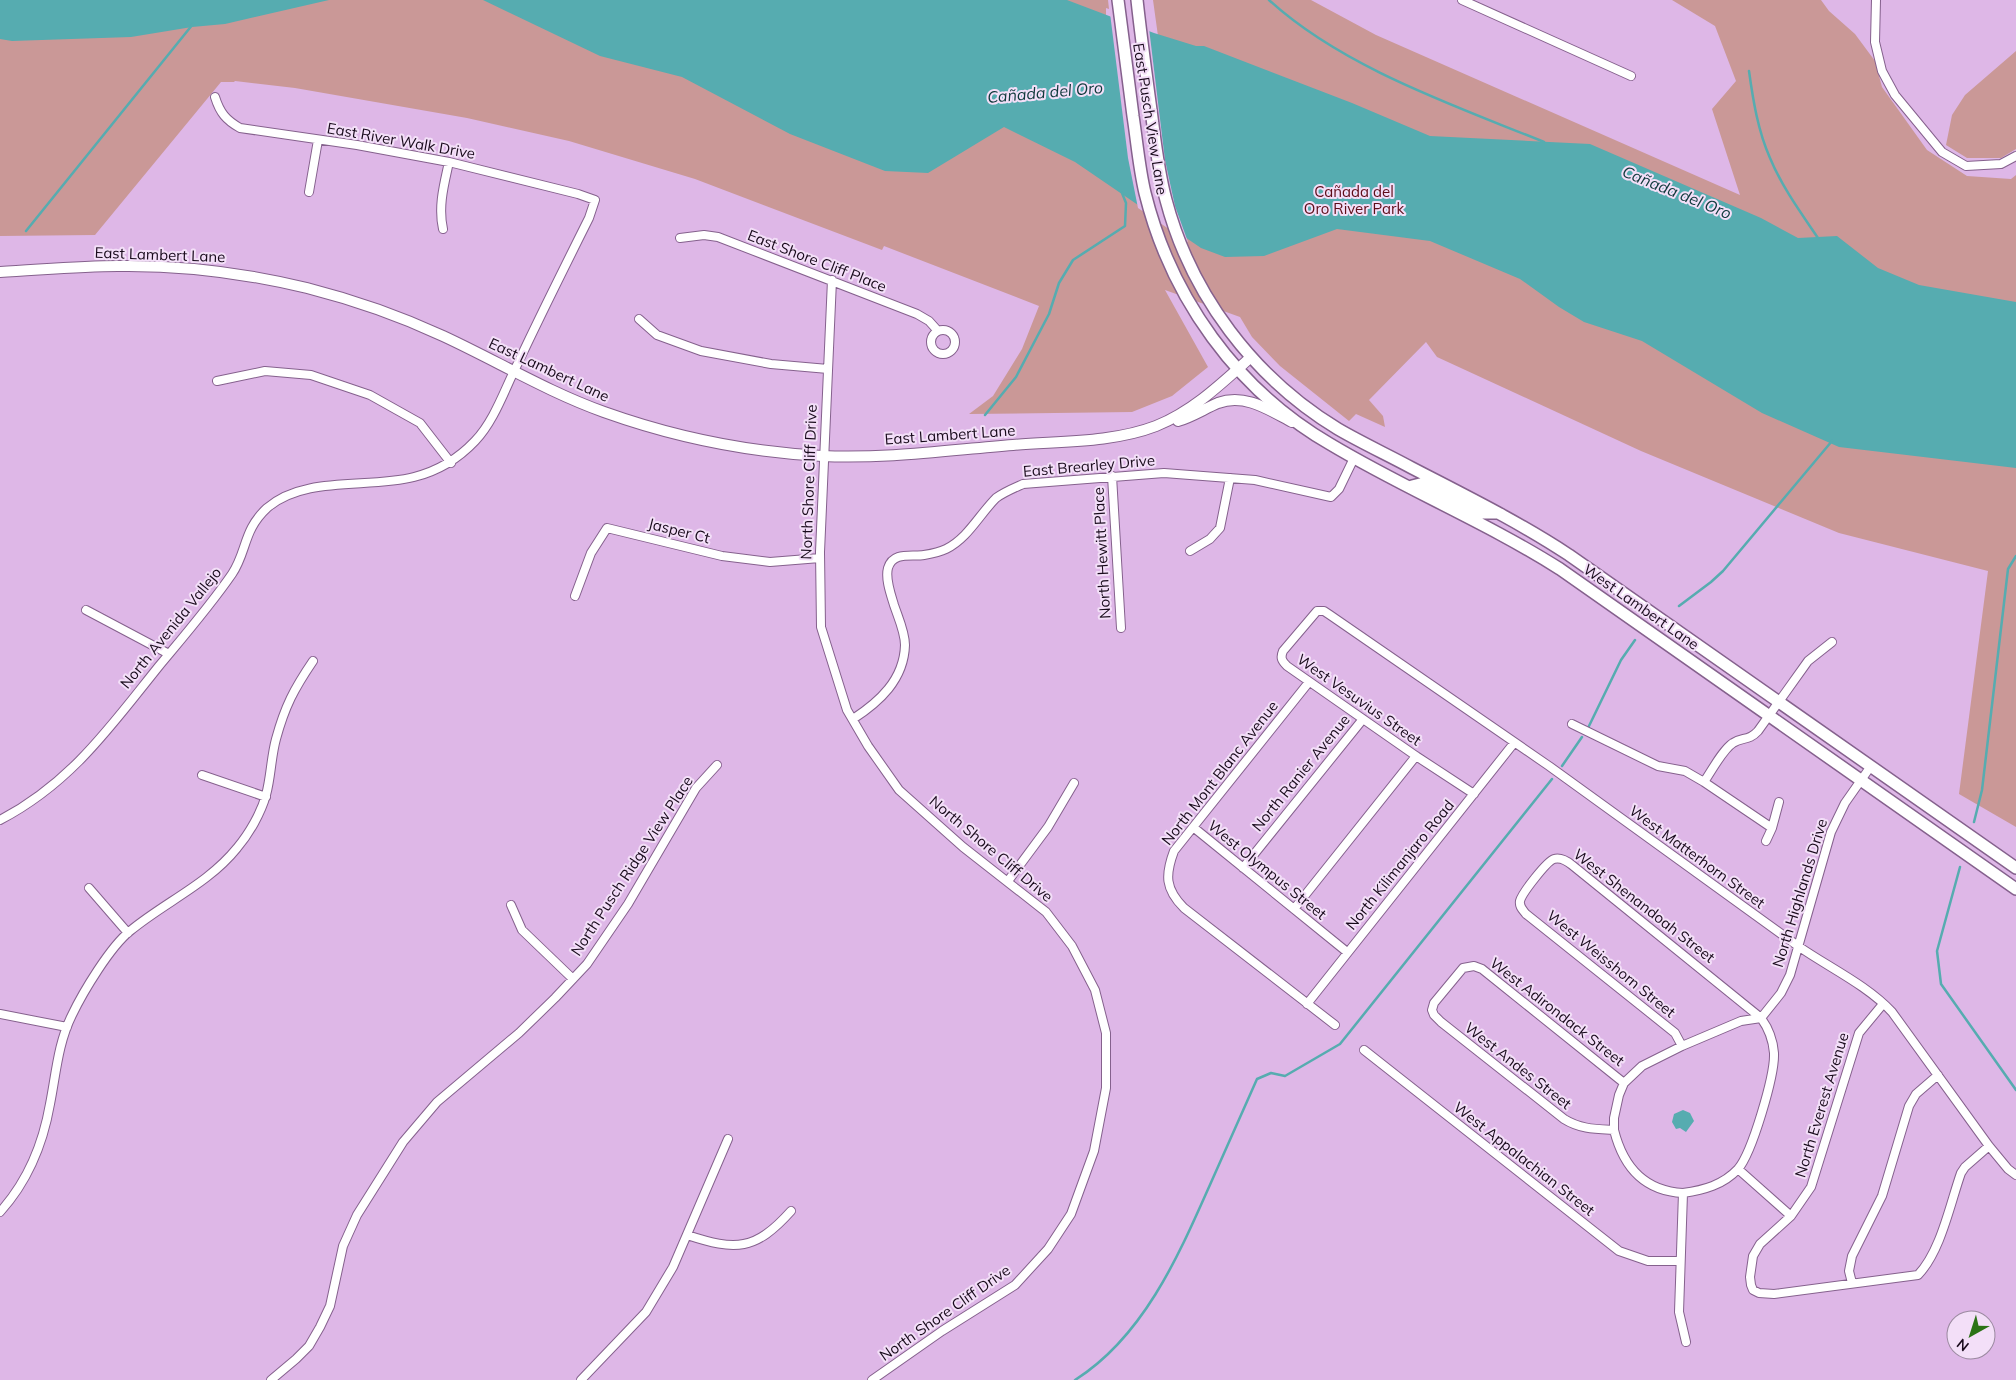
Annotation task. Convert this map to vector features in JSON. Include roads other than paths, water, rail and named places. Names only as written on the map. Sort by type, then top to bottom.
[{"type":"main road","name":"East Pusch View Lane","points":[[1118,0],[1142,178],[1151,214],[1177,280],[1193,309],[1220,349],[1238,369]]},
{"type":"main road","name":"East Pusch View Lane","points":[[1137,0],[1157,159],[1168,210],[1180,244],[1197,280],[1214,309],[1247,353]]},
{"type":"main road","name":"West Lambert Lane","points":[[1247,353],[1284,390],[1324,420],[1363,443],[1498,512],[1577,560],[2016,868]]},
{"type":"main road","name":"West Lambert Lane","points":[[1238,369],[1273,403],[1314,434],[1354,458],[1486,526],[1542,558],[2016,889]]},
{"type":"main road","points":[[1410,487],[1420,484],[1480,513],[1498,512]]},
{"type":"street","points":[[1462,0],[1631,76]]},
{"type":"street","points":[[1876,0],[1875,42],[1882,72],[1895,95],[1942,152],[1966,166],[2001,164],[2016,156]]},
{"type":"street","name":"East River Walk Drive","points":[[215,97],[220,112],[228,122],[240,128],[357,145],[449,162],[578,194],[595,200]]},
{"type":"street","points":[[309,192],[318,140]]},
{"type":"street","points":[[442,229],[441,203],[449,162]]},
{"type":"street","name":"North Avenida Vallejo","points":[[0,820],[20,810],[55,785],[90,752],[234,572],[252,525],[267,508],[281,498],[295,492],[414,477],[451,463],[476,440],[496,410],[589,218],[595,200]]},
{"type":"street","name":"East Shore Cliff Place","points":[[680,238],[704,235],[718,238],[917,314],[929,321],[938,331]]},
{"type":"street","name":"East Lambert Lane","points":[[0,272],[118,266],[200,269],[251,275],[348,299],[400,317],[444,336],[513,372],[578,402],[663,431],[755,449],[824,456],[883,455],[1084,440],[1133,433],[1160,424],[1199,403],[1238,369],[1247,353]]},
{"type":"street","name":"North Shore Cliff Drive","points":[[832,280],[820,558],[821,627],[847,710],[868,746],[899,790],[963,846],[1046,912],[1072,946],[1094,990],[1106,1033],[1106,1088],[1094,1151],[1071,1214],[1048,1249],[1015,1285],[942,1330],[872,1380]]},
{"type":"street","points":[[639,319],[657,335],[701,351],[771,364],[828,369]]},
{"type":"street","points":[[217,381],[265,372],[310,375],[370,395],[420,423],[451,463]]},
{"type":"street","points":[[1160,424],[1180,420],[1220,403],[1237,400],[1258,405],[1314,434]]},
{"type":"street","name":"East Brearley Drive","points":[[853,720],[874,705],[894,683],[902,664],[905,644],[888,581],[888,568],[892,560],[905,554],[923,555],[946,549],[968,532],[997,498],[1017,486],[1112,476],[1164,473],[1230,478],[1294,488],[1331,497],[1339,489],[1354,458]]},
{"type":"street","name":"North Hewitt Place","points":[[1112,476],[1121,628]]},
{"type":"street","points":[[1190,551],[1210,539],[1220,528],[1230,478]]},
{"type":"street","name":"Jasper Ct","points":[[575,596],[591,553],[607,528],[722,556],[770,562],[820,558]]},
{"type":"street","points":[[86,610],[169,654]]},
{"type":"street","name":"West Vesuvius Street","points":[[1316,611],[1281,655],[1282,661],[1308,682],[1474,794]]},
{"type":"street","name":"West Matterhorn Street","points":[[1316,611],[1324,611],[1549,766],[1798,946],[1826,963],[1883,1004],[1938,1075],[1989,1146],[2008,1169],[2016,1175]]},
{"type":"street","points":[[1704,782],[1728,748],[1736,741],[1754,736],[1808,661],[1832,642]]},
{"type":"street","points":[[0,1212],[12,1198],[36,1157],[47,1120],[58,1058],[67,1027],[85,992],[105,961],[128,932],[197,885],[238,848],[266,797],[275,742],[293,690],[313,661]]},
{"type":"street","name":"North Mont Blanc Avenue","points":[[1307,1004],[1184,908],[1170,886],[1168,870],[1174,851],[1308,682]]},
{"type":"street","name":"North Ranier Avenue","points":[[1243,868],[1363,719]]},
{"type":"street","points":[[1572,724],[1658,766],[1684,771],[1704,782],[1772,828]]},
{"type":"street","name":"North Kilimanjaro Road","points":[[1307,1004],[1514,743]]},
{"type":"street","points":[[1294,909],[1416,756]]},
{"type":"street","name":"North Pusch Ridge View Place","points":[[272,1380],[309,1346],[320,1327],[330,1306],[343,1246],[358,1215],[403,1142],[437,1102],[519,1034],[587,964],[628,904],[696,788],[718,765]]},
{"type":"street","name":"North Highlands Drive","points":[[1761,1018],[1786,983],[1837,817],[1871,766]]},
{"type":"street","points":[[202,775],[266,797]]},
{"type":"street","points":[[1008,881],[1048,827],[1074,783]]},
{"type":"street","points":[[1766,841],[1780,802]]},
{"type":"street","name":"West Olympus Street","points":[[1193,827],[1347,952]]},
{"type":"street","name":"West Shenandoah Street","points":[[1520,905],[1522,896],[1548,862],[1556,858],[1565,860],[1761,1018]]},
{"type":"street","points":[[89,888],[128,932]]},
{"type":"street","points":[[511,905],[522,930],[573,979]]},
{"type":"street","name":"West Weisshorn Street","points":[[1520,905],[1526,914],[1675,1033],[1682,1046]]},
{"type":"street","name":"West Adirondack Street","points":[[1432,1010],[1434,1004],[1463,968],[1474,966],[1482,969],[1624,1083]]},
{"type":"street","points":[[1307,1004],[1334,1025]]},
{"type":"street","name":"North Everest Avenue","points":[[1852,1283],[1774,1294],[1759,1293],[1753,1290],[1750,1285],[1750,1277],[1756,1250],[1766,1238],[1791,1216],[1804,1199],[1817,1173],[1859,1033],[1883,1004]]},
{"type":"street","name":"West Andes Street","points":[[1432,1010],[1441,1022],[1574,1126],[1584,1129],[1614,1130]]},
{"type":"street","points":[[0,1014],[67,1027]]},
{"type":"street","points":[[1761,1018],[1771,1037],[1773,1064],[1751,1146],[1738,1169],[1724,1181],[1709,1188],[1683,1193],[1662,1190],[1638,1175],[1618,1148],[1614,1130],[1615,1106],[1624,1083],[1642,1066],[1682,1046],[1741,1020],[1761,1018]]},
{"type":"street","name":"West Appalachian Street","points":[[1364,1050],[1618,1251],[1648,1261],[1679,1261]]},
{"type":"street","points":[[1938,1075],[1916,1094],[1909,1106],[1882,1196],[1852,1256],[1849,1271],[1852,1283],[1918,1275],[1927,1264],[1946,1222],[1961,1173],[1989,1146]]},
{"type":"street","points":[[581,1380],[646,1312],[673,1267],[728,1139]]},
{"type":"street","points":[[1738,1169],[1791,1216]]},
{"type":"street","points":[[1683,1193],[1678,1312],[1686,1342]]},
{"type":"street","points":[[687,1235],[714,1244],[747,1244],[762,1238],[776,1228],[791,1211]]},
{"type":"water","points":[[0,0],[329,0],[225,24],[192,27],[131,37],[12,41],[0,39]]},
{"type":"water","name":"Cañada del Oro","points":[[483,0],[1067,0],[1154,33],[1196,46],[1204,46],[1352,103],[1430,136],[1590,144],[1761,218],[1798,238],[1837,236],[1878,268],[1919,285],[2016,302],[2016,468],[1839,447],[1762,413],[1642,341],[1584,322],[1520,279],[1430,241],[1337,229],[1264,256],[1225,257],[1201,248],[1075,162],[1004,127],[928,173],[885,171],[790,134],[682,77],[600,56]]},
{"type":"water","points":[[1683,1110],[1690,1113],[1694,1121],[1686,1132],[1680,1128],[1676,1129],[1672,1122],[1674,1114]]},
{"type":"waterway","points":[[1269,0],[1298,24],[1364,65],[1436,98],[1544,142]]},
{"type":"waterway","points":[[26,231],[193,24]]},
{"type":"waterway","points":[[1749,71],[1759,126],[1770,158],[1786,189],[1818,238]]},
{"type":"waterway","points":[[985,415],[1016,377],[1049,314],[1059,283],[1073,260],[1125,226],[1126,203],[1122,193]]},
{"type":"waterway","points":[[1679,606],[1723,571],[1832,441]]},
{"type":"waterway","points":[[1974,822],[1982,790],[2008,569],[2016,556]]},
{"type":"waterway","points":[[1589,726],[1621,660],[1635,640]]},
{"type":"waterway","points":[[1562,766],[1582,737]]},
{"type":"waterway","points":[[1075,1380],[1099,1362],[1120,1342],[1156,1294],[1185,1241],[1257,1079],[1271,1073],[1285,1076],[1340,1044],[1552,779]]},
{"type":"waterway","points":[[1960,867],[1937,951],[1941,984],[2016,1090]]},
{"type":"park label","name":"Cañada del Oro River Park","points":[[1354,200]]}]
